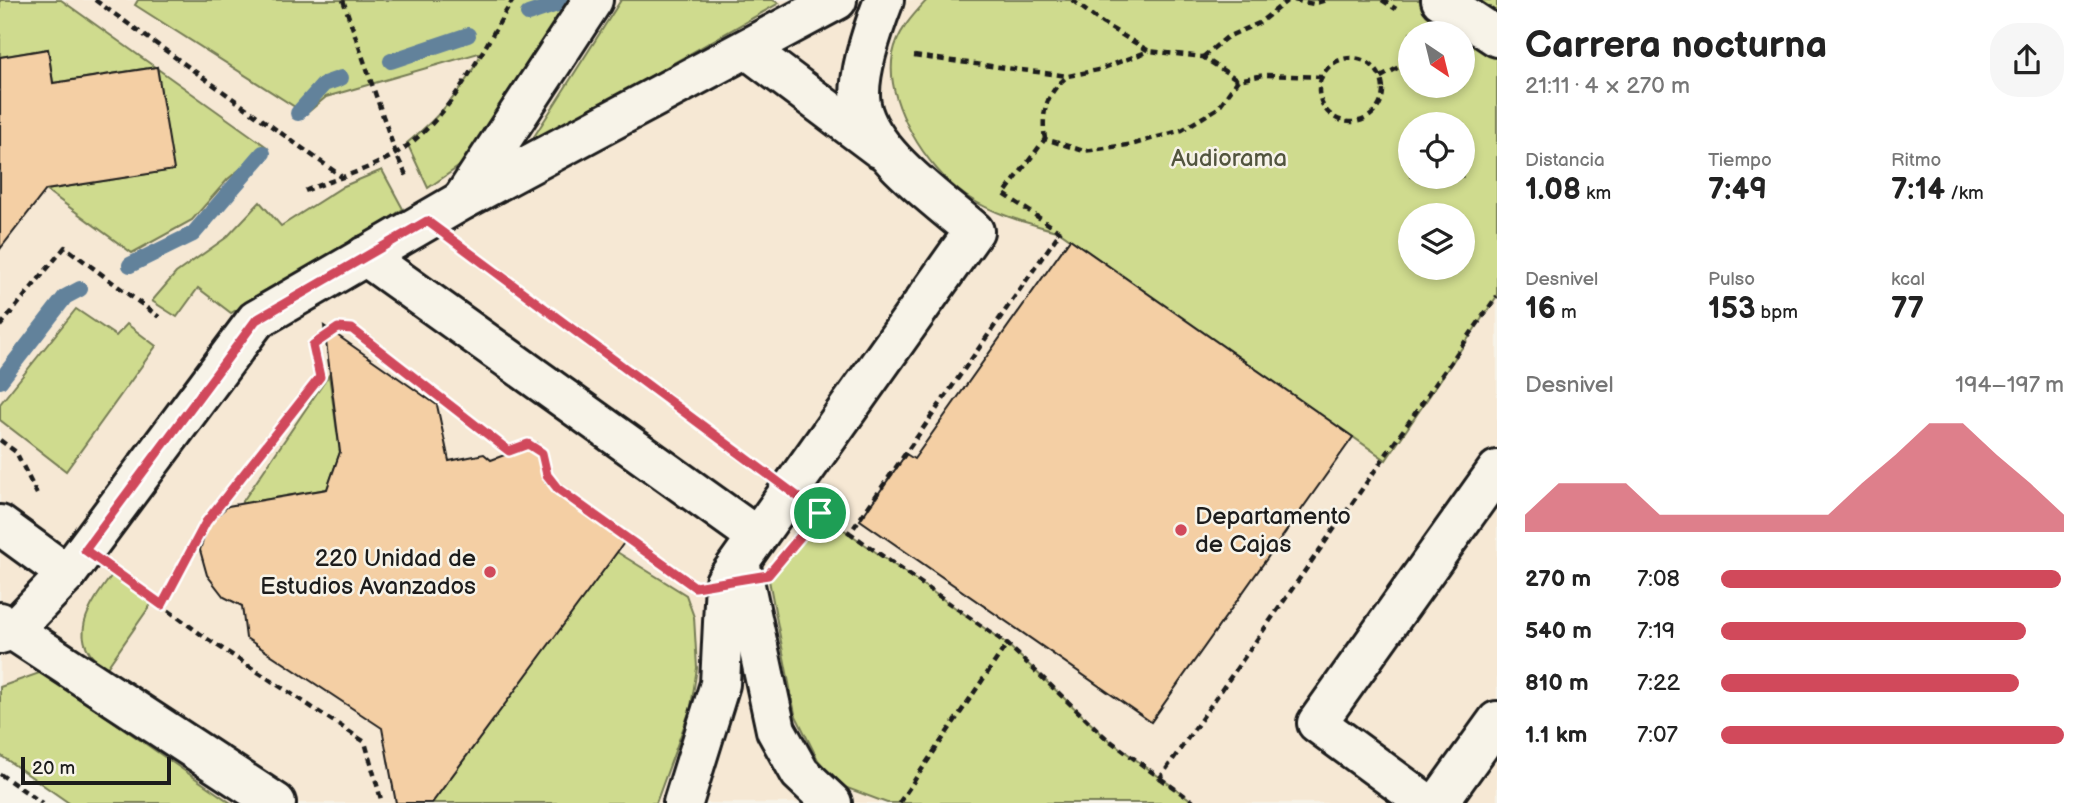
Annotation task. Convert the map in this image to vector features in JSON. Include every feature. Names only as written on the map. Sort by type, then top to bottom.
[{"type":"lane","points":[[461,201],[593,0]]},
{"type":"lane","points":[[276,803],[4,629],[76,562],[256,320],[461,201],[837,0]]},
{"type":"lane","points":[[884,0],[867,45],[861,104],[884,152]]},
{"type":"lane","points":[[1443,1],[1497,37]]},
{"type":"lane","points":[[683,803],[720,684],[740,559],[974,231],[884,152],[747,49]]},
{"type":"lane","points":[[365,256],[740,559],[776,730],[800,773],[832,803]]},
{"type":"lane","points":[[1426,803],[1317,723],[1497,470]]},
{"type":"lane","points":[[0,525],[76,562]]},
{"type":"lane","points":[[1438,803],[1497,721]]},
{"type":"path","points":[[343,0],[396,154],[427,221],[788,491],[1007,643],[1105,737],[1195,803]]},
{"type":"path","points":[[305,191],[396,154],[431,124],[455,95],[513,0]]},
{"type":"path","points":[[1072,0],[1102,23],[1149,51],[1203,57],[1238,80]]},
{"type":"path","points":[[1203,57],[1227,37],[1259,23],[1288,0]]},
{"type":"path","points":[[1294,0],[1313,4],[1326,0]]},
{"type":"path","points":[[97,1],[341,176]]},
{"type":"path","points":[[907,55],[1068,76],[1098,70],[1149,51]]},
{"type":"path","points":[[1355,58],[1374,68],[1381,77],[1382,98],[1377,108],[1360,121],[1339,119],[1324,107],[1320,97],[1322,77],[1336,63],[1355,58]]},
{"type":"path","points":[[1381,77],[1398,68]]},
{"type":"path","points":[[1045,139],[1084,150],[1134,144],[1182,130],[1218,108],[1238,80],[1264,75],[1322,77]]},
{"type":"path","points":[[850,533],[1060,232],[1004,194],[1045,139],[1042,117],[1048,98],[1052,89],[1068,76]]},
{"type":"path","points":[[0,327],[65,247],[159,317]]},
{"type":"path","points":[[1160,778],[1386,460],[1497,296]]},
{"type":"path","points":[[162,605],[206,522],[320,377],[313,345],[338,328],[352,329],[509,451],[528,444],[542,453],[547,475],[558,489],[695,587],[740,559]]},
{"type":"path","points":[[0,440],[16,452],[76,562],[162,605],[365,742],[382,803]]},
{"type":"path","points":[[899,803],[1007,643]]},
{"type":"path","points":[[0,774],[42,803]]},
{"type":"shaded area","points":[[0,0],[1497,0],[1497,803],[69,803],[0,755]]},
{"type":"green space","points":[[0,0],[61,0],[155,67],[53,83],[48,49],[0,57]]},
{"type":"green space","points":[[138,0],[571,0],[474,156],[428,188],[407,143],[449,102],[482,52],[326,97],[306,114],[135,5]]},
{"type":"green space","points":[[621,0],[773,0],[779,3],[528,146]]},
{"type":"green space","name":"Audiorama","points":[[927,0],[1497,0],[1497,296],[1386,460],[1060,232],[988,208],[951,184],[923,152],[902,113],[895,93],[893,54],[906,24]]},
{"type":"green space","points":[[157,69],[267,147],[228,179],[192,220],[132,253],[46,190],[173,170]]},
{"type":"green space","points":[[382,170],[403,209],[365,235],[231,313],[198,288],[177,317],[152,301],[176,273],[227,237],[260,202],[281,226],[344,186]]},
{"type":"green space","points":[[76,309],[116,336],[127,324],[156,346],[66,471],[0,420],[0,404]]},
{"type":"green space","points":[[329,375],[340,452],[327,489],[241,504]]},
{"type":"green space","points":[[820,513],[1007,644],[1105,737],[1195,803],[887,803],[839,785],[818,760],[795,714],[768,575]]},
{"type":"green space","points":[[617,552],[686,595],[694,617],[697,668],[691,707],[656,803],[432,803]]},
{"type":"green space","points":[[112,575],[152,603],[106,669],[93,658],[83,635],[89,611]]},
{"type":"green space","points":[[42,672],[231,803],[69,803],[0,755],[0,687]]},
{"type":"building","points":[[48,49],[53,83],[157,67],[174,170],[46,190],[0,249],[0,57]]},
{"type":"building","points":[[1070,239],[1353,437],[1151,722],[860,520],[906,454],[914,459]]},
{"type":"building","name":"220 Unidad de Estudios Avanzados","points":[[324,326],[437,405],[449,461],[484,454],[491,460],[537,443],[546,482],[626,540],[432,803],[396,803],[382,728],[246,638],[242,606],[224,597],[207,575],[200,550],[208,523],[228,506],[327,489],[340,452]]},
{"type":"waterway","points":[[528,14],[566,1]]},
{"type":"waterway","points":[[391,61],[468,35]]},
{"type":"waterway","points":[[298,113],[324,84],[341,78]]},
{"type":"waterway","points":[[130,265],[193,234],[263,153]]},
{"type":"waterway","points":[[0,381],[65,297],[80,289]]},
{"type":"place","name":"Departamento de Cajas","points":[[1181,530]]},
{"type":"place","name":"220 Unidad de Estudios Avanzados","points":[[490,572]]},
{"type":"route","points":[[427,221],[820,513],[768,575],[695,587],[558,489],[547,475],[542,453],[528,444],[509,451],[352,329],[338,328],[313,345],[320,377],[206,522],[162,605],[85,550],[256,320],[427,221]]}]
